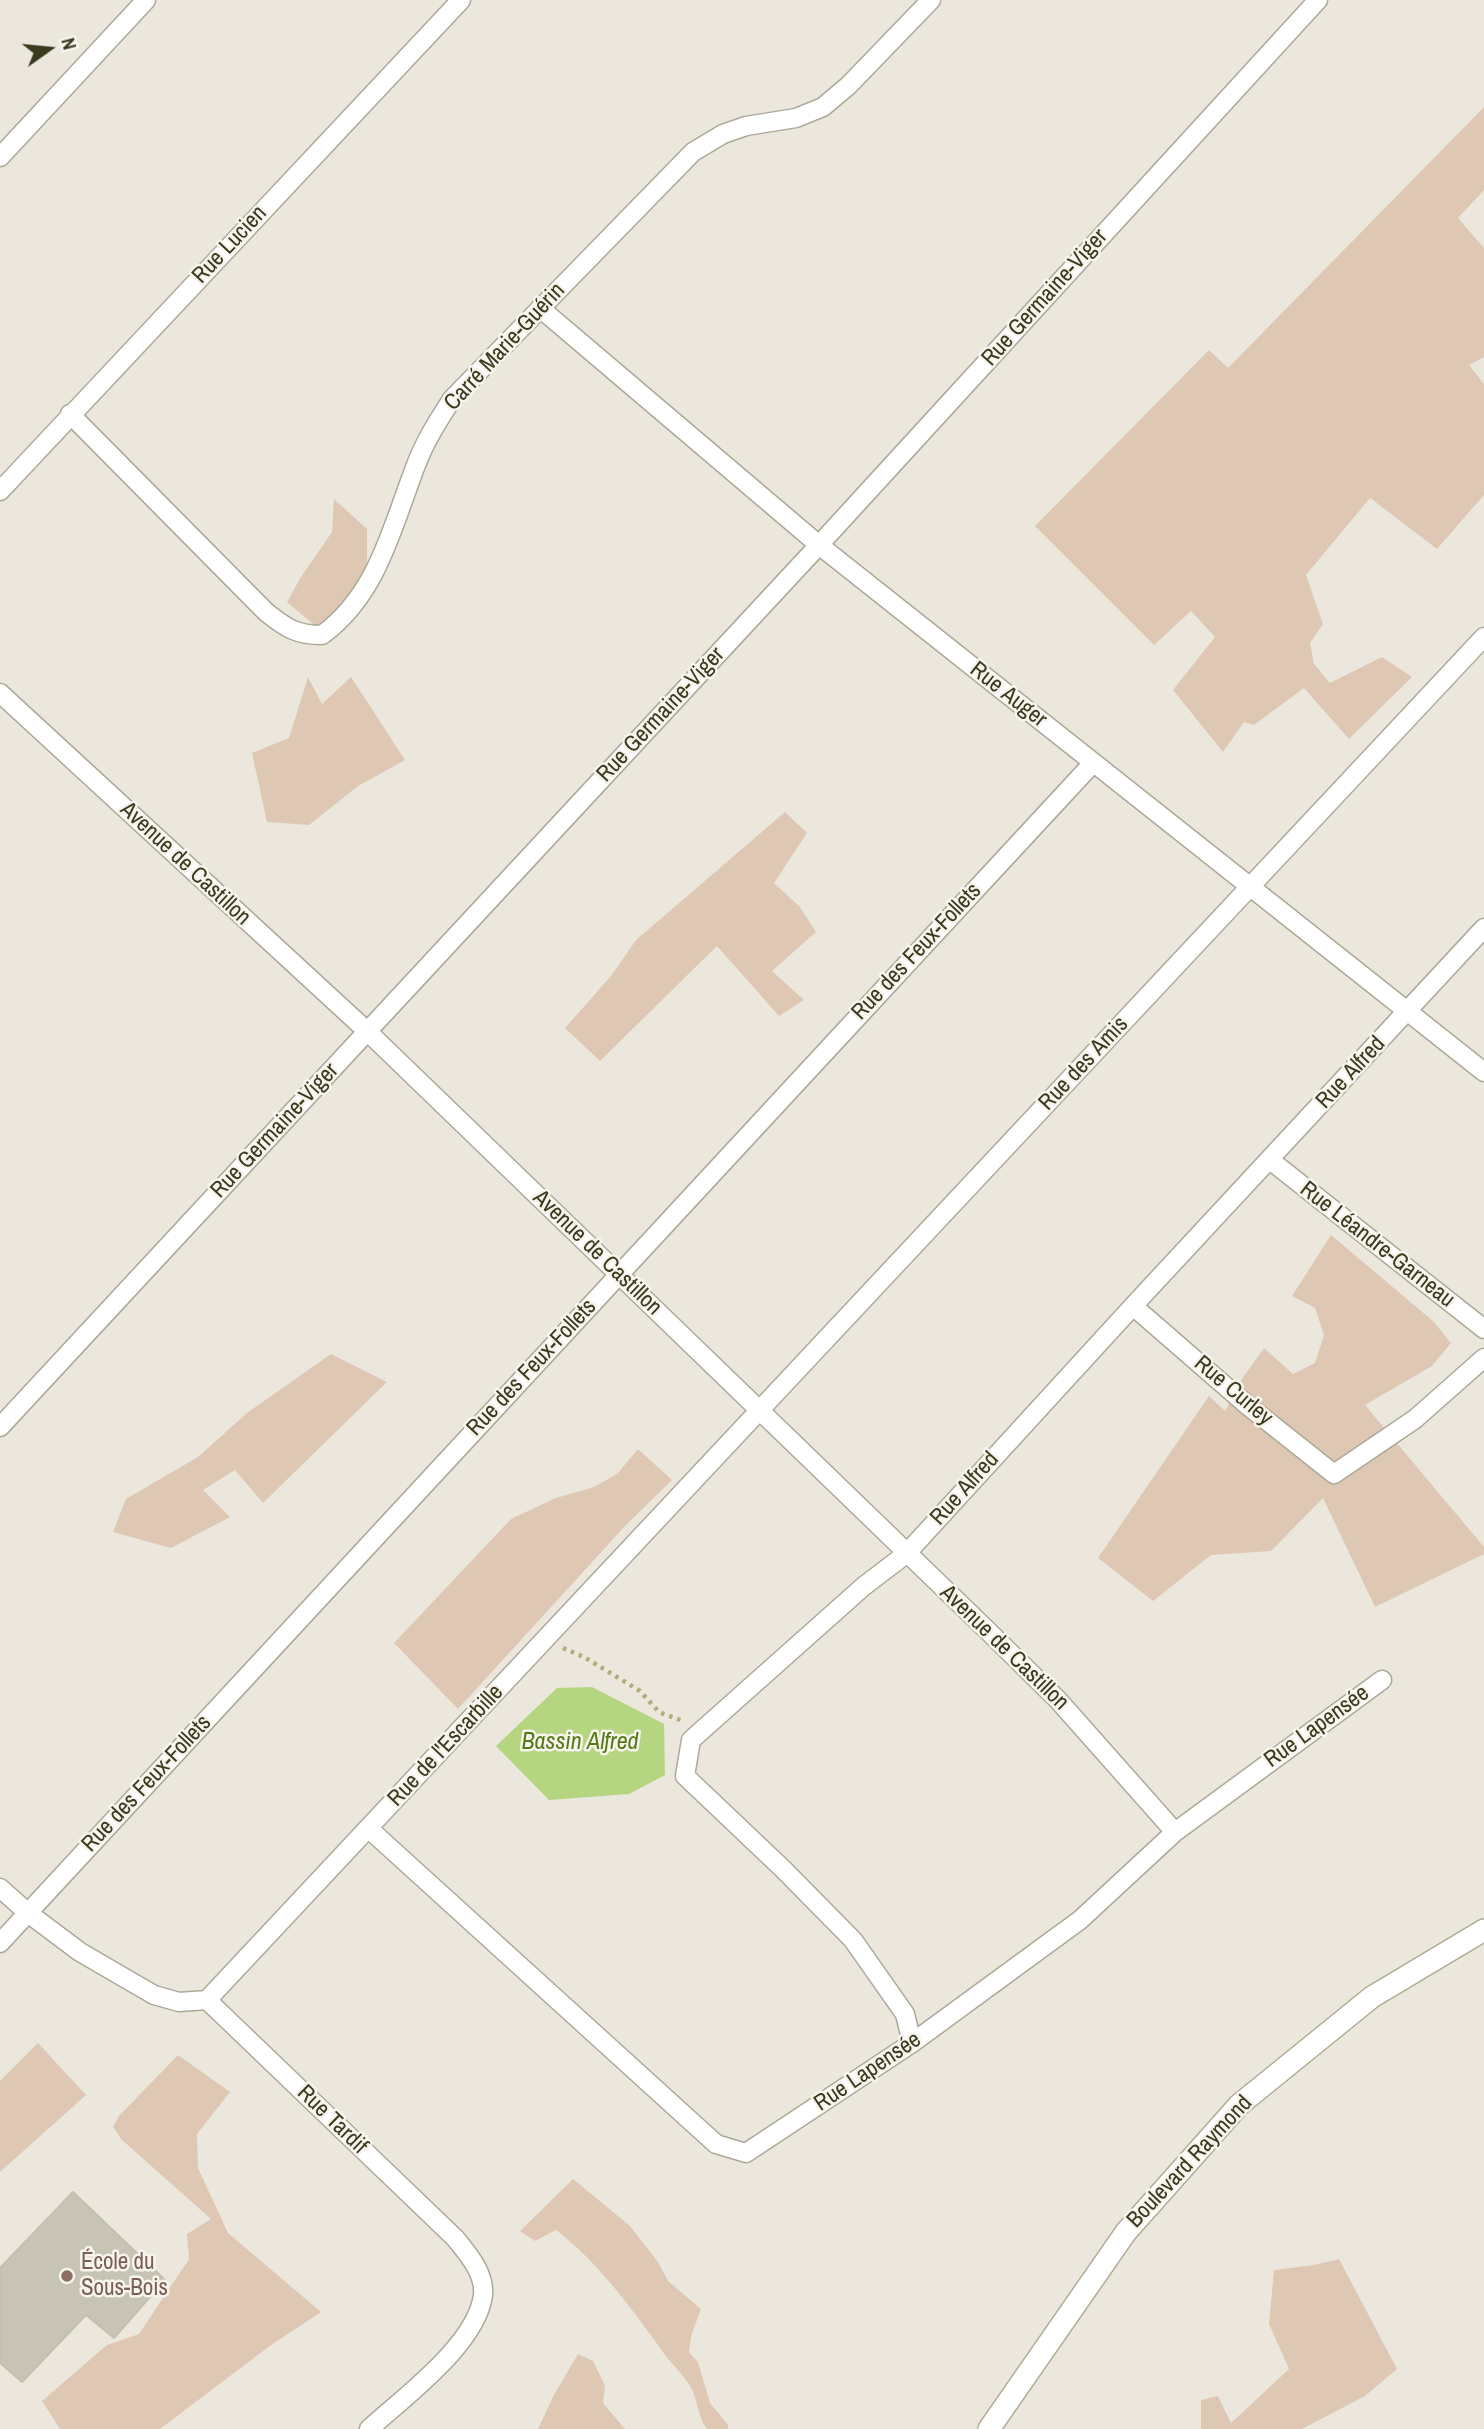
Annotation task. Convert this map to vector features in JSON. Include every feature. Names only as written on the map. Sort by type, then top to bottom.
[{"type":"street","points":[[0,157],[146,0]]},
{"type":"street","name":"Rue Lucien","points":[[0,491],[461,0]]},
{"type":"street","name":"Carré Marie-Guérin","points":[[70,414],[266,612],[285,627],[303,635],[322,635],[351,610],[370,583],[384,555],[417,463],[432,431],[452,399],[693,152],[723,134],[746,126],[796,118],[823,107],[849,85],[931,0]]},
{"type":"street","name":"Rue Germaine-Viger","points":[[0,1427],[819,545],[1318,0]]},
{"type":"street","name":"Rue Auger","points":[[540,308],[819,545],[1484,1072]]},
{"type":"street","name":"Rue des Amis","points":[[684,1491],[1484,637]]},
{"type":"street","name":"Avenue de Castillon","points":[[0,693],[368,1032],[1058,1700],[1175,1832]]},
{"type":"street","name":"Rue des Feux-Follets","points":[[0,1943],[1093,763]]},
{"type":"street","name":"Rue Alfred","points":[[691,1740],[864,1586],[906,1554],[1484,928]]},
{"type":"street","name":"Rue Léandre-Garneau","points":[[1270,1160],[1484,1329]]},
{"type":"street","name":"Rue Curley","points":[[1133,1306],[1248,1405],[1335,1474],[1415,1419],[1484,1358]]},
{"type":"street","name":"Rue de l'Escarbille","points":[[207,2000],[684,1491]]},
{"type":"street","name":"Rue Lapensée","points":[[368,1828],[716,2144],[746,2153],[912,2043],[1080,1920],[1175,1832],[1382,1680]]},
{"type":"street","points":[[691,1740],[685,1776],[853,1940],[905,2014],[912,2043]]},
{"type":"street","points":[[0,1888],[80,1952],[154,1995],[179,2002],[207,2000]]},
{"type":"street","name":"Boulevard Raymond","points":[[989,2429],[1126,2232],[1239,2105],[1372,1997],[1484,1930]]},
{"type":"street","name":"Rue Tardif","points":[[207,2000],[455,2238],[475,2263],[483,2293],[475,2321],[458,2346],[369,2429]]},
{"type":"path","points":[[544,1640],[584,1657],[640,1691],[659,1712],[685,1722],[691,1733],[691,1740]]},
{"type":"shaded area","points":[[1484,107],[1484,190],[1458,218],[1484,248],[1484,357],[1469,365],[1484,384],[1484,495],[1437,549],[1370,498],[1306,575],[1323,624],[1310,643],[1314,664],[1330,683],[1382,657],[1412,677],[1349,739],[1304,688],[1254,725],[1244,722],[1223,752],[1173,690],[1215,637],[1191,611],[1154,645],[1035,526],[1209,350],[1228,368]]},
{"type":"shaded area","points":[[334,499],[367,529],[367,563],[359,587],[320,630],[287,602],[332,532]]},
{"type":"shaded area","points":[[308,677],[322,704],[351,677],[405,760],[358,786],[309,825],[267,822],[252,753],[289,738]]},
{"type":"shaded area","points":[[785,812],[807,833],[774,883],[800,907],[816,932],[772,971],[804,1000],[779,1016],[717,946],[600,1061],[565,1028],[611,976],[636,940]]},
{"type":"shaded area","points":[[1331,1235],[1433,1321],[1451,1343],[1432,1366],[1365,1405],[1484,1547],[1484,1554],[1375,1607],[1323,1498],[1271,1551],[1211,1555],[1153,1601],[1098,1558],[1209,1396],[1225,1411],[1244,1376],[1264,1348],[1293,1374],[1315,1363],[1324,1335],[1315,1308],[1292,1296]]},
{"type":"shaded area","points":[[331,1354],[387,1382],[263,1503],[235,1470],[203,1490],[230,1517],[171,1548],[113,1532],[126,1499],[198,1457],[247,1413]]},
{"type":"shaded area","points":[[638,1449],[672,1480],[625,1526],[458,1709],[394,1643],[511,1519],[556,1498],[594,1487],[617,1474]]},
{"type":"shaded area","points":[[38,2043],[86,2095],[0,2172],[0,2081]]},
{"type":"shaded area","points":[[178,2055],[230,2092],[197,2134],[198,2168],[228,2233],[321,2312],[271,2345],[160,2429],[60,2429],[42,2401],[107,2345],[139,2334],[189,2259],[187,2234],[211,2219],[122,2140],[113,2127],[119,2116]]},
{"type":"shaded area","points":[[573,2179],[630,2226],[658,2262],[668,2281],[701,2309],[691,2336],[689,2352],[698,2362],[710,2403],[728,2425],[728,2429],[707,2429],[689,2384],[615,2288],[572,2243],[556,2230],[535,2241],[520,2231]]},
{"type":"shaded area","points":[[1339,2259],[1397,2369],[1365,2396],[1302,2429],[1201,2429],[1201,2400],[1218,2396],[1231,2423],[1289,2369],[1269,2324],[1274,2270]]},
{"type":"shaded area","points":[[578,2354],[593,2361],[605,2386],[603,2403],[625,2429],[538,2429]]},
{"type":"water","name":"Bassin Alfred","points":[[592,1687],[664,1724],[665,1775],[629,1794],[549,1800],[496,1746],[557,1688]]},
{"type":"building","points":[[73,2192],[165,2280],[114,2338],[86,2315],[22,2382],[0,2363],[0,2268]]},
{"type":"place","name":"École du Sous-Bois","points":[[67,2276]]}]
